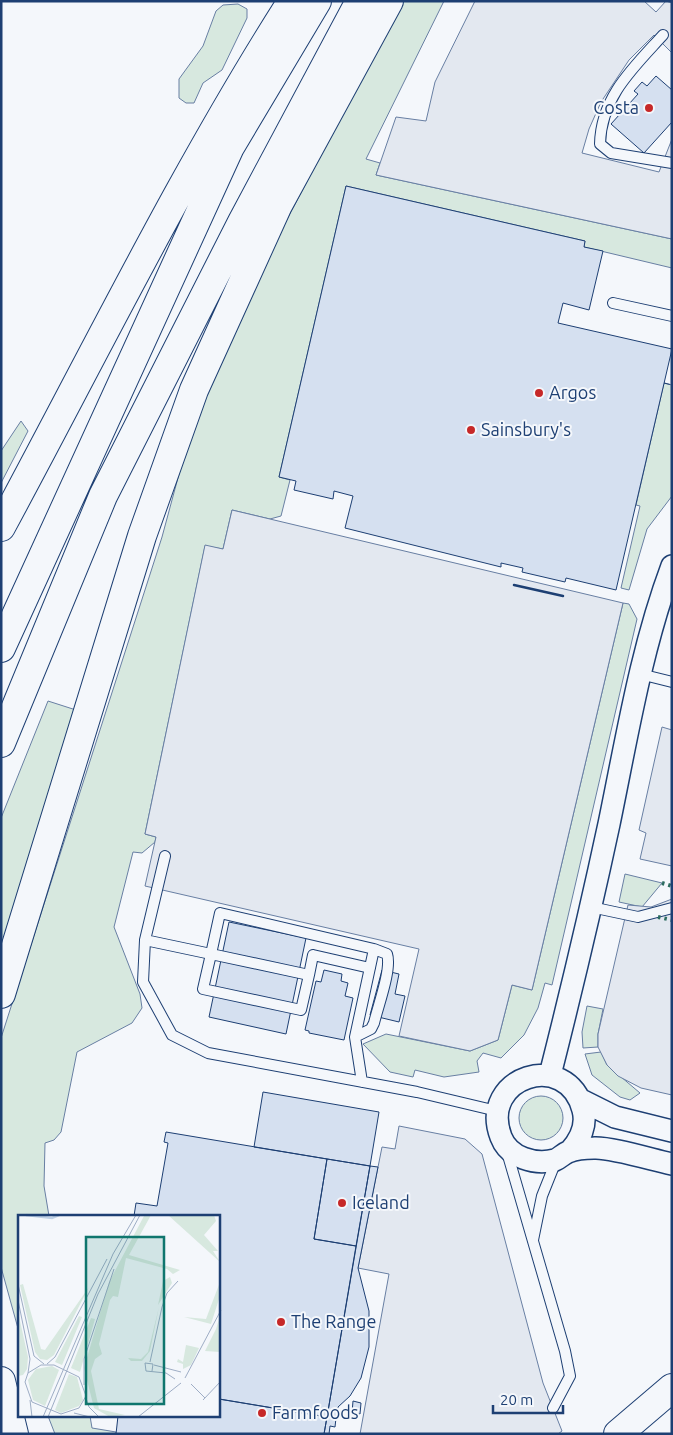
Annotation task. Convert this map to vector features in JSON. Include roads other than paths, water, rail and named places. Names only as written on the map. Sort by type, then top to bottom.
[{"type":"main road","points":[[1,527],[158,231],[256,57],[292,1]]},
{"type":"main road","points":[[1,648],[230,147],[317,1]]},
{"type":"main road","points":[[1,743],[103,496],[242,222],[360,1]]},
{"type":"main road","points":[[1,994],[142,536],[194,390],[278,205],[389,1]]},
{"type":"main road","points":[[1,1381],[14,1434]]},
{"type":"main road","points":[[618,1434],[672,1388]]},
{"type":"street","points":[[550,1075],[591,907],[640,674],[657,606],[672,566]]},
{"type":"street","points":[[672,1131],[615,1117],[580,1100],[564,1082],[550,1075],[536,1074],[521,1079],[502,1096],[497,1110],[497,1123],[505,1144],[516,1155],[530,1161],[541,1162],[596,1147],[672,1164]]},
{"type":"street","points":[[563,1155],[583,1130],[584,1115],[580,1100]]},
{"type":"lane","points":[[663,35],[624,79],[605,110],[600,144],[611,153],[672,163]]},
{"type":"lane","points":[[613,303],[672,316]]},
{"type":"lane","points":[[640,674],[672,682]]},
{"type":"lane","points":[[165,856],[145,940],[143,982],[172,1035],[208,1053],[497,1110]]},
{"type":"lane","points":[[591,907],[638,918],[672,908]]},
{"type":"lane","points":[[355,1037],[371,1029],[374,1023],[389,960],[387,954],[374,949],[220,913],[203,989],[301,1010],[313,955],[370,968]]},
{"type":"lane","points":[[145,940],[309,976]]},
{"type":"lane","points":[[362,1082],[355,1037],[374,949]]},
{"type":"lane","points":[[505,1144],[532,1243],[565,1351],[570,1376],[553,1408]]},
{"type":"lane","points":[[532,1243],[542,1196],[563,1155]]},
{"type":"place","name":"Costa","points":[[649,108]]},
{"type":"place","name":"Argos","points":[[539,393]]},
{"type":"place","name":"Sainsbury's","points":[[471,430]]},
{"type":"place","name":"Iceland","points":[[342,1203]]},
{"type":"place","name":"The Range","points":[[281,1322]]},
{"type":"place","name":"Farmfoods","points":[[262,1413]]}]
